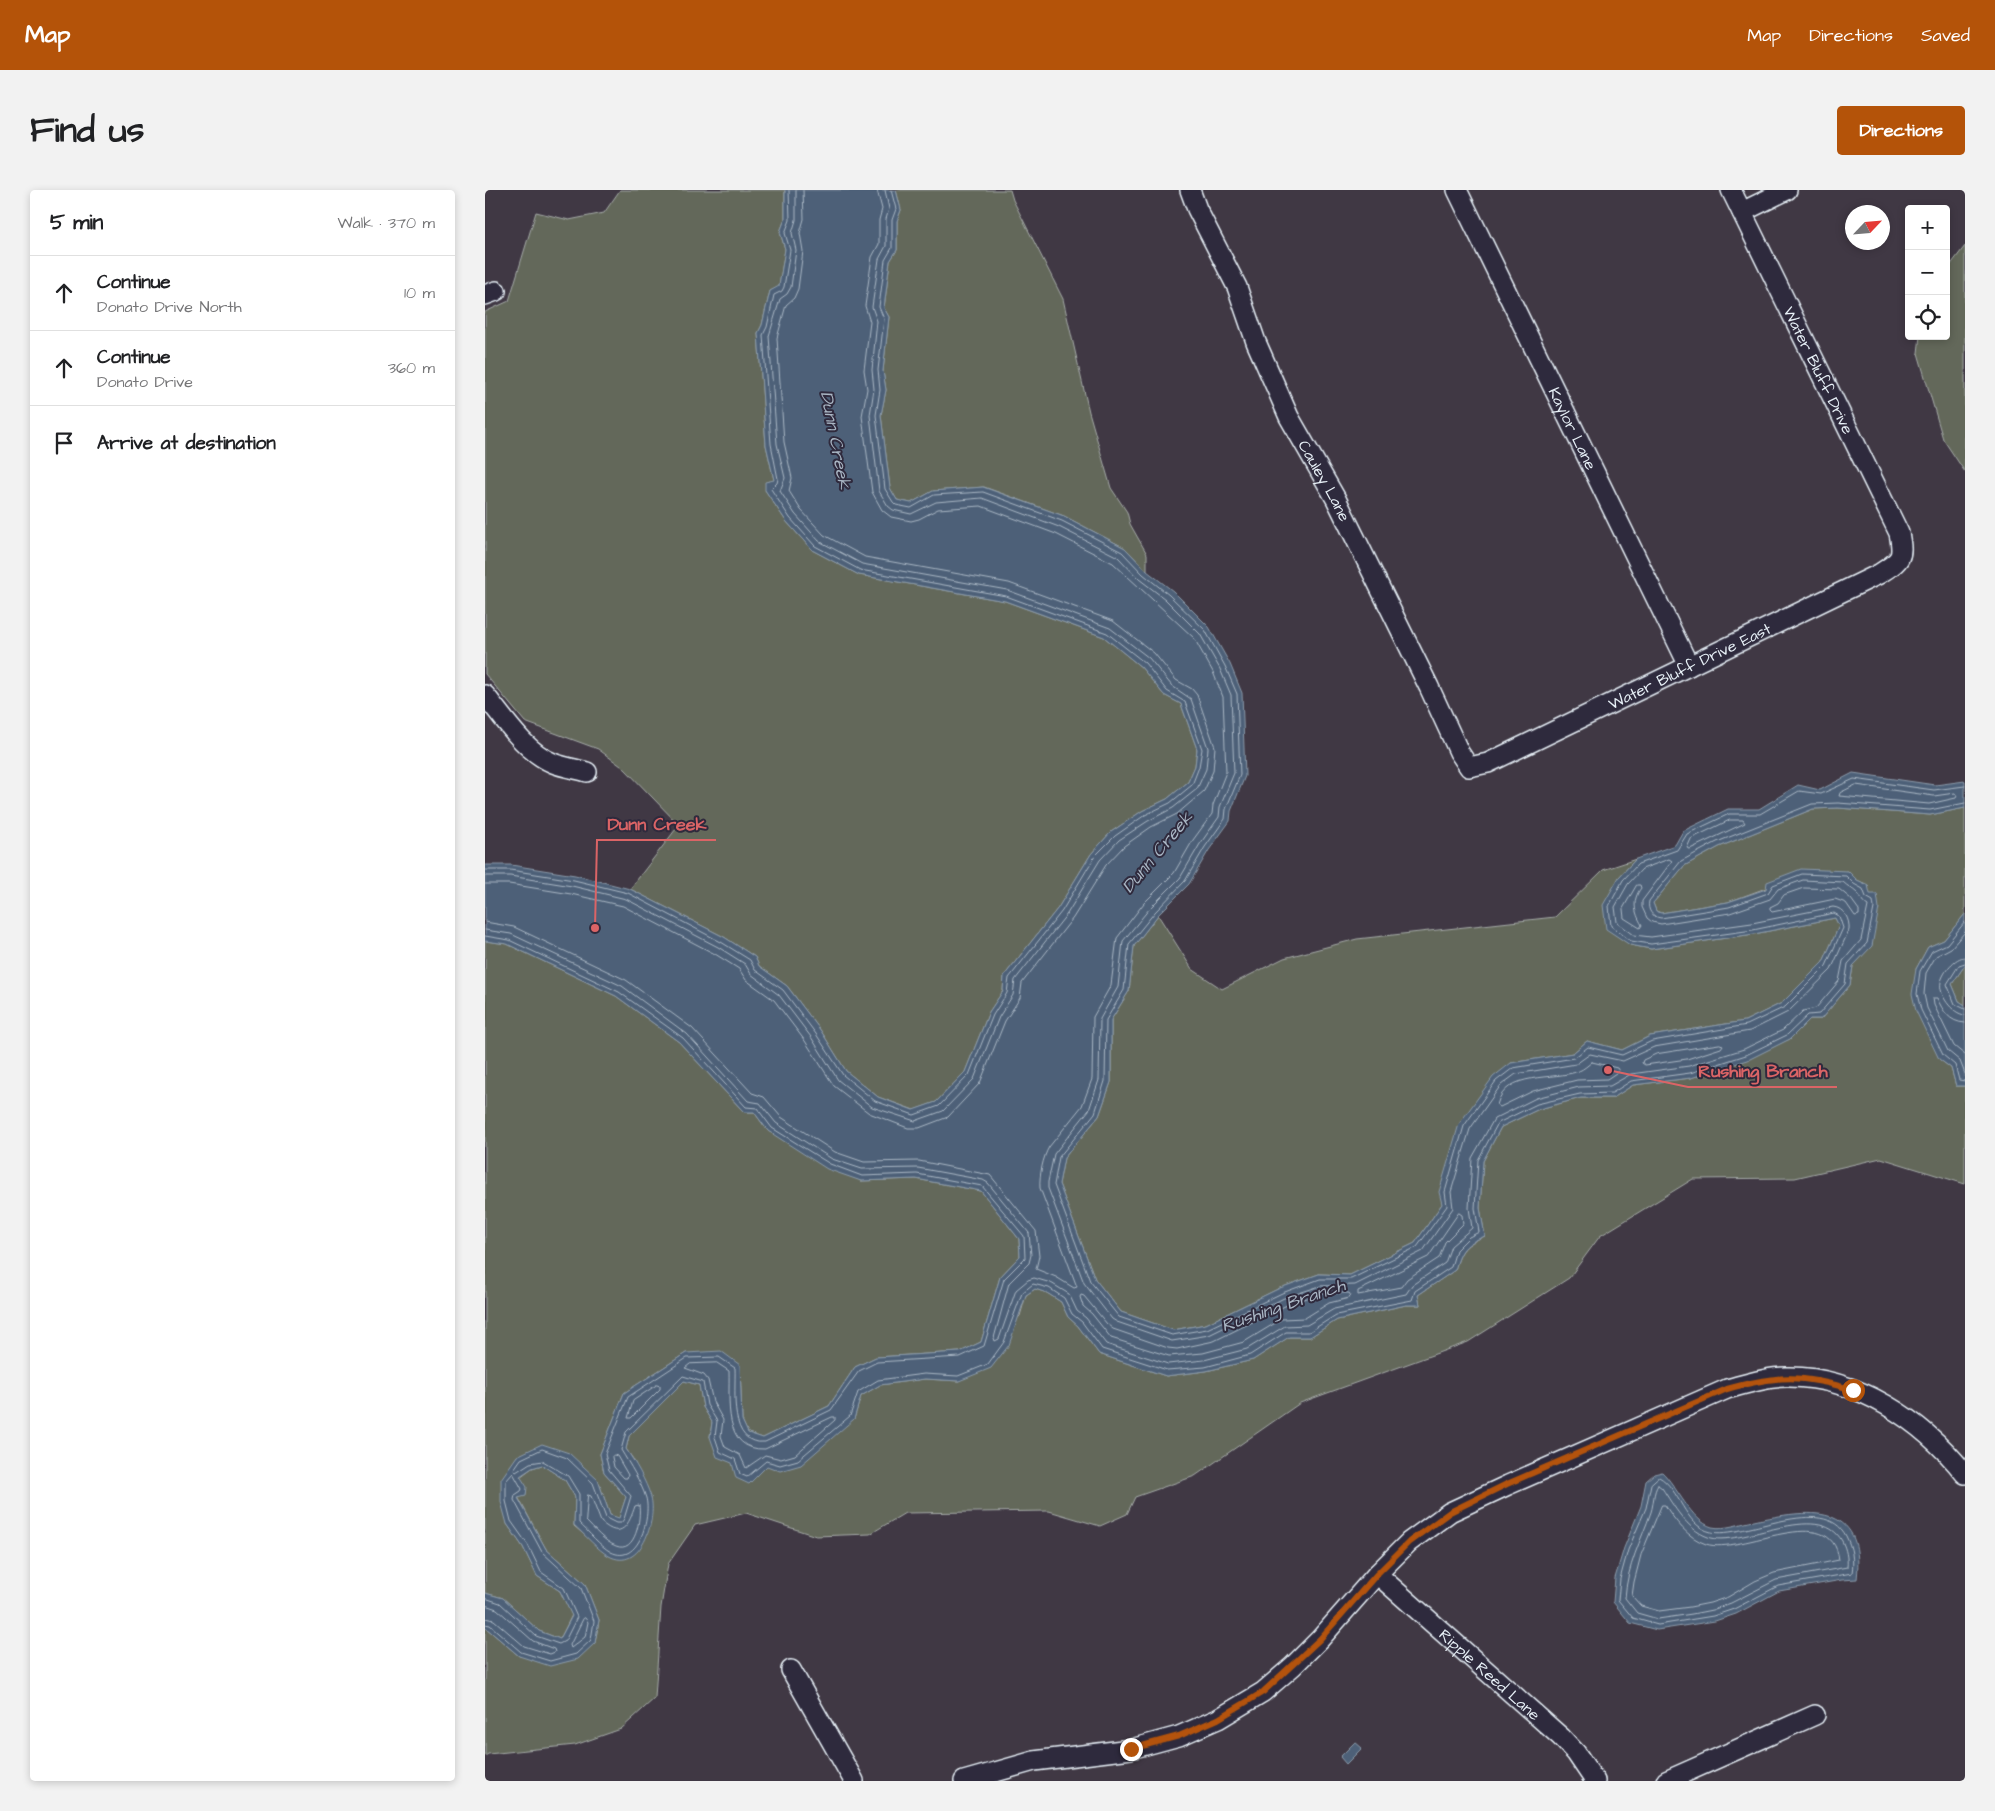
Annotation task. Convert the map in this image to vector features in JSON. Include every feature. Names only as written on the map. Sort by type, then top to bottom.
[{"type":"street","name":"Cauley Lane","points":[[1190,190],[1197,209],[1237,287],[1256,342],[1289,418],[1336,499],[1429,686],[1459,752],[1469,767]]},
{"type":"street","name":"Kaylor Lane","points":[[1457,190],[1689,666]]},
{"type":"street","name":"Water Bluff Drive","points":[[1731,190],[1899,533],[1902,551]]},
{"type":"street","points":[[1742,212],[1787,190]]},
{"type":"street","name":"Water Bluff Drive East","points":[[1469,767],[1488,763],[1879,574],[1897,563],[1902,551]]},
{"type":"street","points":[[485,695],[517,734],[537,754],[553,763],[587,772]]},
{"type":"street","points":[[964,1781],[1035,1761],[1131,1749],[1179,1736],[1218,1719],[1263,1692],[1293,1666],[1320,1639],[1377,1574],[1409,1542],[1450,1512],[1507,1484],[1727,1389],[1787,1377],[1825,1381],[1878,1400],[1929,1436],[1951,1456],[1965,1474]]},
{"type":"street","name":"Ripple Reed Lane","points":[[1377,1574],[1561,1736],[1591,1773],[1595,1781]]},
{"type":"street","points":[[791,1670],[854,1781]]},
{"type":"street","points":[[1666,1781],[1815,1715]]},
{"type":"green space","points":[[620,190],[785,190],[785,219],[780,232],[785,249],[779,287],[770,291],[762,325],[758,333],[766,445],[774,480],[765,490],[786,521],[812,550],[859,575],[1005,601],[1104,637],[1141,667],[1164,695],[1181,704],[1197,749],[1195,766],[1188,782],[1167,799],[1142,811],[1111,832],[1091,854],[1058,908],[1004,976],[1003,991],[989,1012],[965,1072],[936,1102],[914,1110],[878,1097],[846,1071],[821,1031],[787,986],[759,966],[755,957],[724,937],[630,889],[679,825],[625,769],[598,749],[525,722],[485,674],[485,312],[509,301],[536,212],[569,220],[604,213]]},
{"type":"green space","points":[[896,190],[1010,190],[1013,200],[1063,299],[1089,412],[1111,488],[1127,512],[1130,524],[1147,554],[1147,571],[1125,548],[1064,516],[984,487],[933,491],[911,503],[897,500],[890,488],[881,415],[886,390],[883,371],[889,317],[884,308],[890,261],[897,250],[897,221],[901,210]]},
{"type":"green space","points":[[1965,246],[1965,472],[1943,439],[1918,353],[1920,340],[1950,340],[1950,266]]},
{"type":"green space","points":[[1838,808],[1930,815],[1965,808],[1965,914],[1944,940],[1928,947],[1916,969],[1939,1059],[1951,1068],[1956,1086],[1965,1086],[1965,1184],[1881,1158],[1795,1178],[1693,1179],[1600,1236],[1569,1278],[1468,1342],[1300,1403],[1195,1476],[1135,1497],[1127,1514],[1100,1526],[1049,1511],[905,1513],[870,1534],[816,1536],[746,1513],[695,1525],[668,1564],[661,1607],[655,1698],[621,1729],[575,1745],[488,1754],[485,1756],[485,1627],[519,1656],[595,1643],[599,1620],[585,1584],[546,1549],[518,1497],[520,1477],[532,1468],[542,1465],[565,1480],[575,1497],[574,1526],[609,1556],[651,1498],[633,1459],[626,1449],[629,1436],[684,1381],[699,1385],[703,1407],[712,1422],[710,1437],[767,1466],[854,1419],[861,1396],[880,1385],[925,1379],[959,1381],[1020,1316],[1026,1295],[1035,1289],[1047,1293],[1061,1302],[1068,1317],[1078,1326],[1099,1354],[1166,1376],[1206,1371],[1253,1360],[1289,1337],[1310,1337],[1337,1320],[1406,1305],[1420,1305],[1418,1295],[1455,1270],[1459,1257],[1465,1248],[1485,1236],[1480,1208],[1483,1161],[1501,1127],[1539,1109],[1581,1098],[1613,1098],[1633,1085],[1691,1078],[1790,1039],[1810,1019],[1821,1019],[1850,985],[1853,966],[1872,945],[1868,885],[1857,880],[1848,871],[1766,888],[1728,902],[1661,913],[1656,911],[1653,903],[1684,866],[1719,847],[1813,809]]},
{"type":"green space","points":[[1636,859],[1619,877],[1630,945],[1651,949],[1754,934],[1835,918],[1839,926],[1823,962],[1782,1003],[1745,1021],[1650,1036],[1622,1050],[1587,1041],[1573,1053],[1511,1063],[1442,1204],[1415,1243],[1350,1275],[1319,1274],[1280,1288],[1206,1324],[1173,1330],[1121,1312],[1095,1279],[1059,1184],[1064,1158],[1099,1116],[1111,1082],[1111,1020],[1129,991],[1134,946],[1158,915],[1192,969],[1222,989],[1284,958],[1357,939],[1555,917],[1603,870]]},
{"type":"green space","points":[[485,941],[507,944],[616,996],[679,1042],[744,1112],[754,1112],[768,1131],[861,1181],[916,1179],[981,1191],[1019,1239],[1020,1256],[1000,1277],[981,1342],[960,1352],[876,1357],[855,1367],[829,1406],[763,1438],[748,1433],[742,1420],[740,1365],[686,1353],[624,1393],[600,1454],[604,1472],[626,1497],[619,1519],[610,1515],[598,1480],[517,1456],[507,1524],[523,1547],[537,1576],[560,1591],[572,1615],[560,1639],[539,1631],[503,1598],[485,1593]]},
{"type":"green space","points":[[1965,965],[1965,1005],[1959,1001],[1952,984]]},
{"type":"water","name":"Dunn Creek","points":[[785,190],[896,190],[901,210],[897,221],[897,250],[890,261],[884,308],[889,317],[883,371],[886,390],[881,415],[890,488],[897,500],[911,503],[933,491],[983,487],[1064,516],[1125,548],[1147,571],[1173,591],[1209,627],[1230,664],[1242,693],[1245,776],[1231,811],[1230,821],[1209,850],[1189,884],[1158,915],[1134,946],[1129,991],[1111,1020],[1111,1082],[1099,1116],[1064,1158],[1059,1184],[1095,1279],[1121,1312],[1173,1330],[1206,1324],[1280,1288],[1319,1274],[1350,1275],[1415,1243],[1442,1204],[1439,1192],[1459,1124],[1493,1077],[1511,1063],[1573,1053],[1587,1041],[1622,1050],[1650,1036],[1745,1021],[1782,1003],[1823,962],[1839,926],[1835,918],[1754,934],[1651,949],[1630,945],[1606,929],[1603,905],[1619,877],[1636,859],[1675,845],[1683,831],[1728,809],[1759,809],[1798,785],[1820,790],[1853,773],[1935,785],[1965,781],[1965,808],[1930,815],[1838,808],[1813,809],[1719,847],[1684,866],[1653,903],[1656,911],[1661,913],[1728,902],[1766,889],[1767,882],[1801,869],[1848,871],[1857,880],[1868,885],[1870,894],[1877,894],[1879,908],[1872,946],[1853,966],[1850,985],[1821,1019],[1810,1019],[1790,1039],[1748,1060],[1691,1078],[1633,1085],[1613,1098],[1581,1098],[1539,1109],[1501,1127],[1483,1161],[1480,1208],[1485,1236],[1465,1248],[1459,1257],[1455,1270],[1418,1295],[1420,1305],[1406,1305],[1337,1320],[1310,1337],[1289,1337],[1253,1360],[1206,1371],[1166,1376],[1099,1354],[1078,1326],[1068,1317],[1061,1302],[1047,1293],[1035,1289],[1026,1295],[1009,1345],[991,1368],[959,1381],[925,1379],[880,1385],[861,1396],[854,1419],[801,1465],[780,1471],[767,1466],[749,1484],[736,1478],[732,1463],[717,1457],[710,1437],[712,1422],[703,1407],[699,1385],[684,1381],[629,1436],[626,1449],[649,1491],[652,1507],[649,1530],[644,1542],[638,1551],[630,1557],[620,1559],[609,1556],[574,1525],[575,1497],[565,1480],[542,1465],[532,1468],[520,1476],[527,1487],[526,1496],[518,1498],[546,1549],[585,1584],[599,1620],[595,1643],[578,1659],[550,1666],[519,1656],[485,1627],[485,1593],[503,1598],[539,1631],[560,1639],[572,1616],[560,1591],[537,1576],[523,1547],[507,1524],[501,1502],[501,1479],[517,1456],[542,1444],[569,1453],[598,1480],[610,1515],[619,1518],[626,1497],[604,1472],[600,1454],[624,1393],[686,1353],[721,1351],[740,1365],[742,1420],[748,1433],[763,1438],[829,1406],[855,1367],[876,1357],[960,1352],[981,1342],[1000,1277],[1020,1256],[1019,1239],[981,1191],[916,1179],[861,1181],[827,1169],[768,1131],[754,1112],[744,1112],[679,1042],[616,996],[507,944],[485,941],[485,865],[511,865],[575,875],[630,889],[724,937],[755,957],[759,966],[787,986],[821,1031],[846,1071],[878,1097],[913,1110],[936,1102],[965,1072],[989,1012],[1003,991],[1004,976],[1058,908],[1091,854],[1111,832],[1142,811],[1167,799],[1188,782],[1195,766],[1197,749],[1181,704],[1164,695],[1141,667],[1104,637],[1005,601],[859,575],[812,550],[786,521],[765,490],[765,482],[774,480],[766,445],[758,333],[762,325],[770,291],[779,286],[785,249],[780,232],[785,219]]},
{"type":"water","points":[[1965,914],[1965,965],[1952,984],[1959,1001],[1965,1005],[1965,1086],[1956,1086],[1951,1068],[1939,1059],[1916,1011],[1912,994],[1916,969],[1928,947],[1944,940]]},
{"type":"water","points":[[1662,1472],[1697,1518],[1712,1527],[1728,1527],[1794,1514],[1829,1516],[1843,1523],[1852,1535],[1857,1554],[1857,1579],[1779,1591],[1736,1614],[1715,1621],[1657,1630],[1630,1623],[1613,1602],[1615,1578],[1624,1548],[1641,1506],[1646,1481],[1654,1474]]},
{"type":"water","points":[[1355,1742],[1362,1748],[1346,1764],[1340,1757]]},
{"type":"place","name":"Dunn Creek","points":[[595,928]]},
{"type":"place","name":"Rushing Branch","points":[[1608,1070]]},
{"type":"route","points":[[1131,1749],[1179,1736],[1218,1719],[1263,1692],[1320,1639],[1377,1574],[1409,1542],[1450,1512],[1507,1484],[1727,1389],[1787,1377],[1825,1381],[1853,1390]]}]
